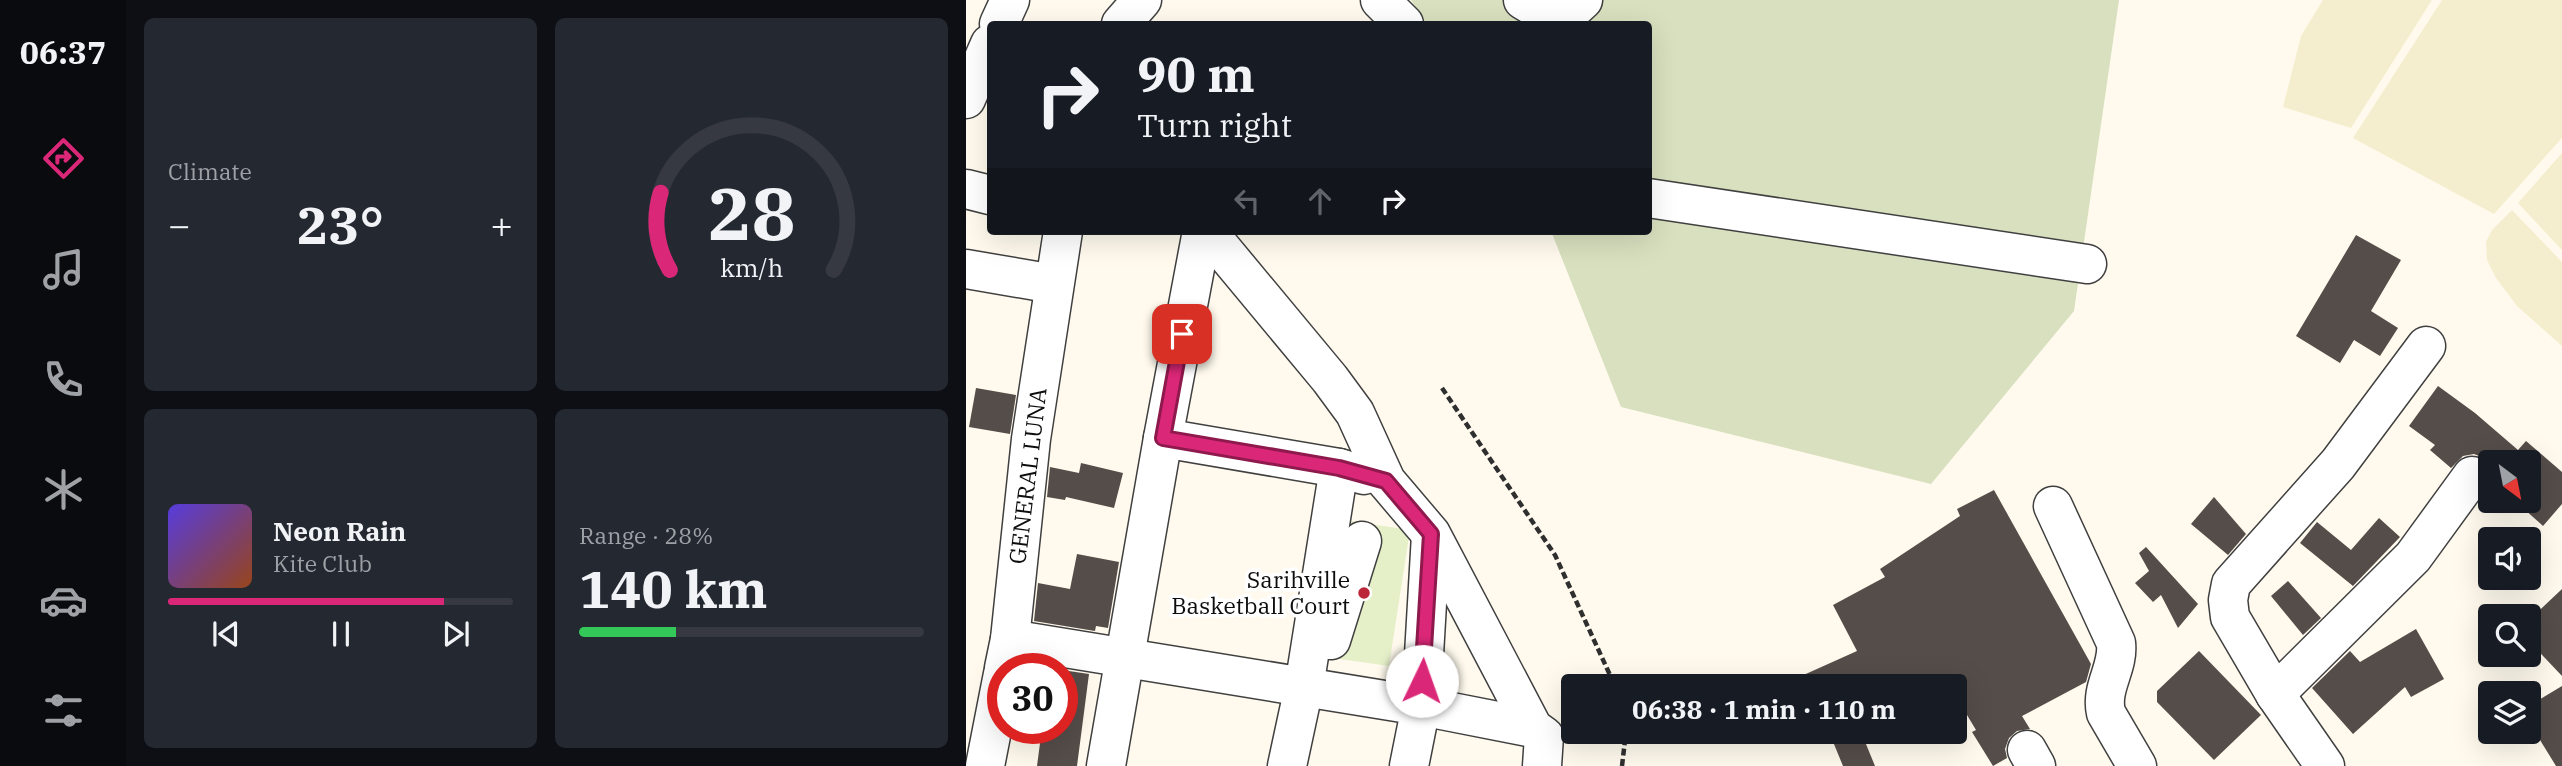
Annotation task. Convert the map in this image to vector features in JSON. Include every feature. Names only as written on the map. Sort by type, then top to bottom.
[{"type":"street","points":[[1000,21],[1010,0]]},
{"type":"street","points":[[1124,21],[1142,0]]},
{"type":"street","points":[[1380,0],[1401,21]]},
{"type":"street","points":[[1523,0],[1566,15]]},
{"type":"street","points":[[966,99],[987,51]]},
{"type":"street","points":[[966,189],[987,194]]},
{"type":"street","points":[[1652,199],[2087,264]]},
{"type":"street","name":"GENERAL LUNA","points":[[1006,653],[1031,439],[1062,235]]},
{"type":"street","points":[[1106,766],[1201,235]]},
{"type":"street","points":[[1210,235],[1355,413],[1386,481],[1431,534],[1533,728]]},
{"type":"street","points":[[966,269],[1054,284]]},
{"type":"street","points":[[2325,766],[2275,694],[2230,617],[2228,600],[2231,584],[2338,464],[2426,346]]},
{"type":"street","points":[[1163,438],[1339,468],[1386,481]]},
{"type":"street","points":[[1310,688],[1339,468]]},
{"type":"street","points":[[2275,694],[2413,557],[2472,476]]},
{"type":"street","points":[[2053,506],[2116,643],[2115,665],[2104,691],[2103,703],[2106,713],[2137,766]]},
{"type":"street","points":[[1409,766],[1421,706],[1431,534]]},
{"type":"street","points":[[1287,766],[1310,688],[1362,541]]},
{"type":"street","points":[[1078,659],[1126,658],[1421,706],[1533,728],[1544,736],[1542,766]]},
{"type":"street","name":"GENERAL LUNA","points":[[985,766],[989,744]]},
{"type":"path","points":[[1442,388],[1555,555],[1610,674]]},
{"type":"path","points":[[1622,766],[1625,744]]},
{"type":"shaded area","points":[[2323,0],[2432,0],[2351,128],[2283,107],[2301,36]]},
{"type":"shaded area","points":[[2442,0],[2562,0],[2562,138],[2494,214],[2353,138]]},
{"type":"shaded area","points":[[2562,153],[2562,250],[2518,203]]},
{"type":"shaded area","points":[[2512,210],[2562,262],[2562,346],[2517,306],[2496,278],[2487,260],[2486,242],[2492,230]]},
{"type":"green space","points":[[1411,0],[2119,0],[2074,311],[1931,484],[1621,407],[1553,235],[1652,235],[1652,21],[1425,21]]},
{"type":"green space","name":"Sarihville Basketball Court","points":[[1338,519],[1410,530],[1389,666],[1318,656]]},
{"type":"building","points":[[2356,235],[2401,260],[2371,311],[2398,328],[2380,356],[2354,340],[2340,363],[2296,336]]},
{"type":"building","points":[[2438,386],[2518,450],[2478,450],[2478,456],[2463,456],[2451,468],[2430,450],[2435,445],[2409,426]]},
{"type":"building","points":[[976,388],[1016,395],[1010,434],[969,427]]},
{"type":"building","points":[[2526,441],[2536,450],[2518,450]]},
{"type":"building","points":[[2541,454],[2562,472],[2562,504],[2543,526],[2528,513],[2541,513]]},
{"type":"building","points":[[1081,463],[1123,473],[1114,508],[1066,497],[1065,500],[1047,497],[1050,467],[1079,473]]},
{"type":"building","points":[[1994,490],[2091,664],[2086,682],[2022,716],[2030,729],[2017,731],[2009,738],[2005,749],[2007,758],[1993,766],[1972,732],[1976,730],[1967,715],[1967,674],[1806,674],[1857,651],[1833,605],[1885,577],[1880,569],[1960,516],[1957,509]]},
{"type":"building","points":[[2214,497],[2246,534],[2228,555],[2191,524]]},
{"type":"building","points":[[2379,518],[2400,537],[2353,586],[2300,543],[2317,522],[2351,550]]},
{"type":"building","points":[[2146,547],[2198,604],[2178,628],[2161,595],[2153,602],[2135,583],[2149,571],[2139,553]]},
{"type":"building","points":[[1077,554],[1119,562],[1108,628],[1096,626],[1095,631],[1034,621],[1038,583],[1070,589]]},
{"type":"building","points":[[2288,581],[2321,618],[2303,635],[2271,596]]},
{"type":"building","points":[[2562,589],[2562,676],[2541,654],[2541,609]]},
{"type":"building","points":[[2416,629],[2444,679],[2411,697],[2405,687],[2353,734],[2312,688],[2350,651],[2360,662]]},
{"type":"building","points":[[2199,651],[2261,715],[2214,760],[2157,702],[2157,691]]},
{"type":"building","points":[[1078,672],[1089,674],[1077,766],[1037,766],[1040,744],[1078,744]]},
{"type":"building","points":[[2562,686],[2562,766],[2556,766],[2541,742],[2541,699]]},
{"type":"building","points":[[1834,744],[1866,744],[1875,766],[1843,766]]},
{"type":"place","name":"Sarihville Basketball Court","points":[[1364,593]]},
{"type":"route","points":[[1182,334],[1163,438],[1339,468],[1386,481],[1431,534],[1422,681]]}]
